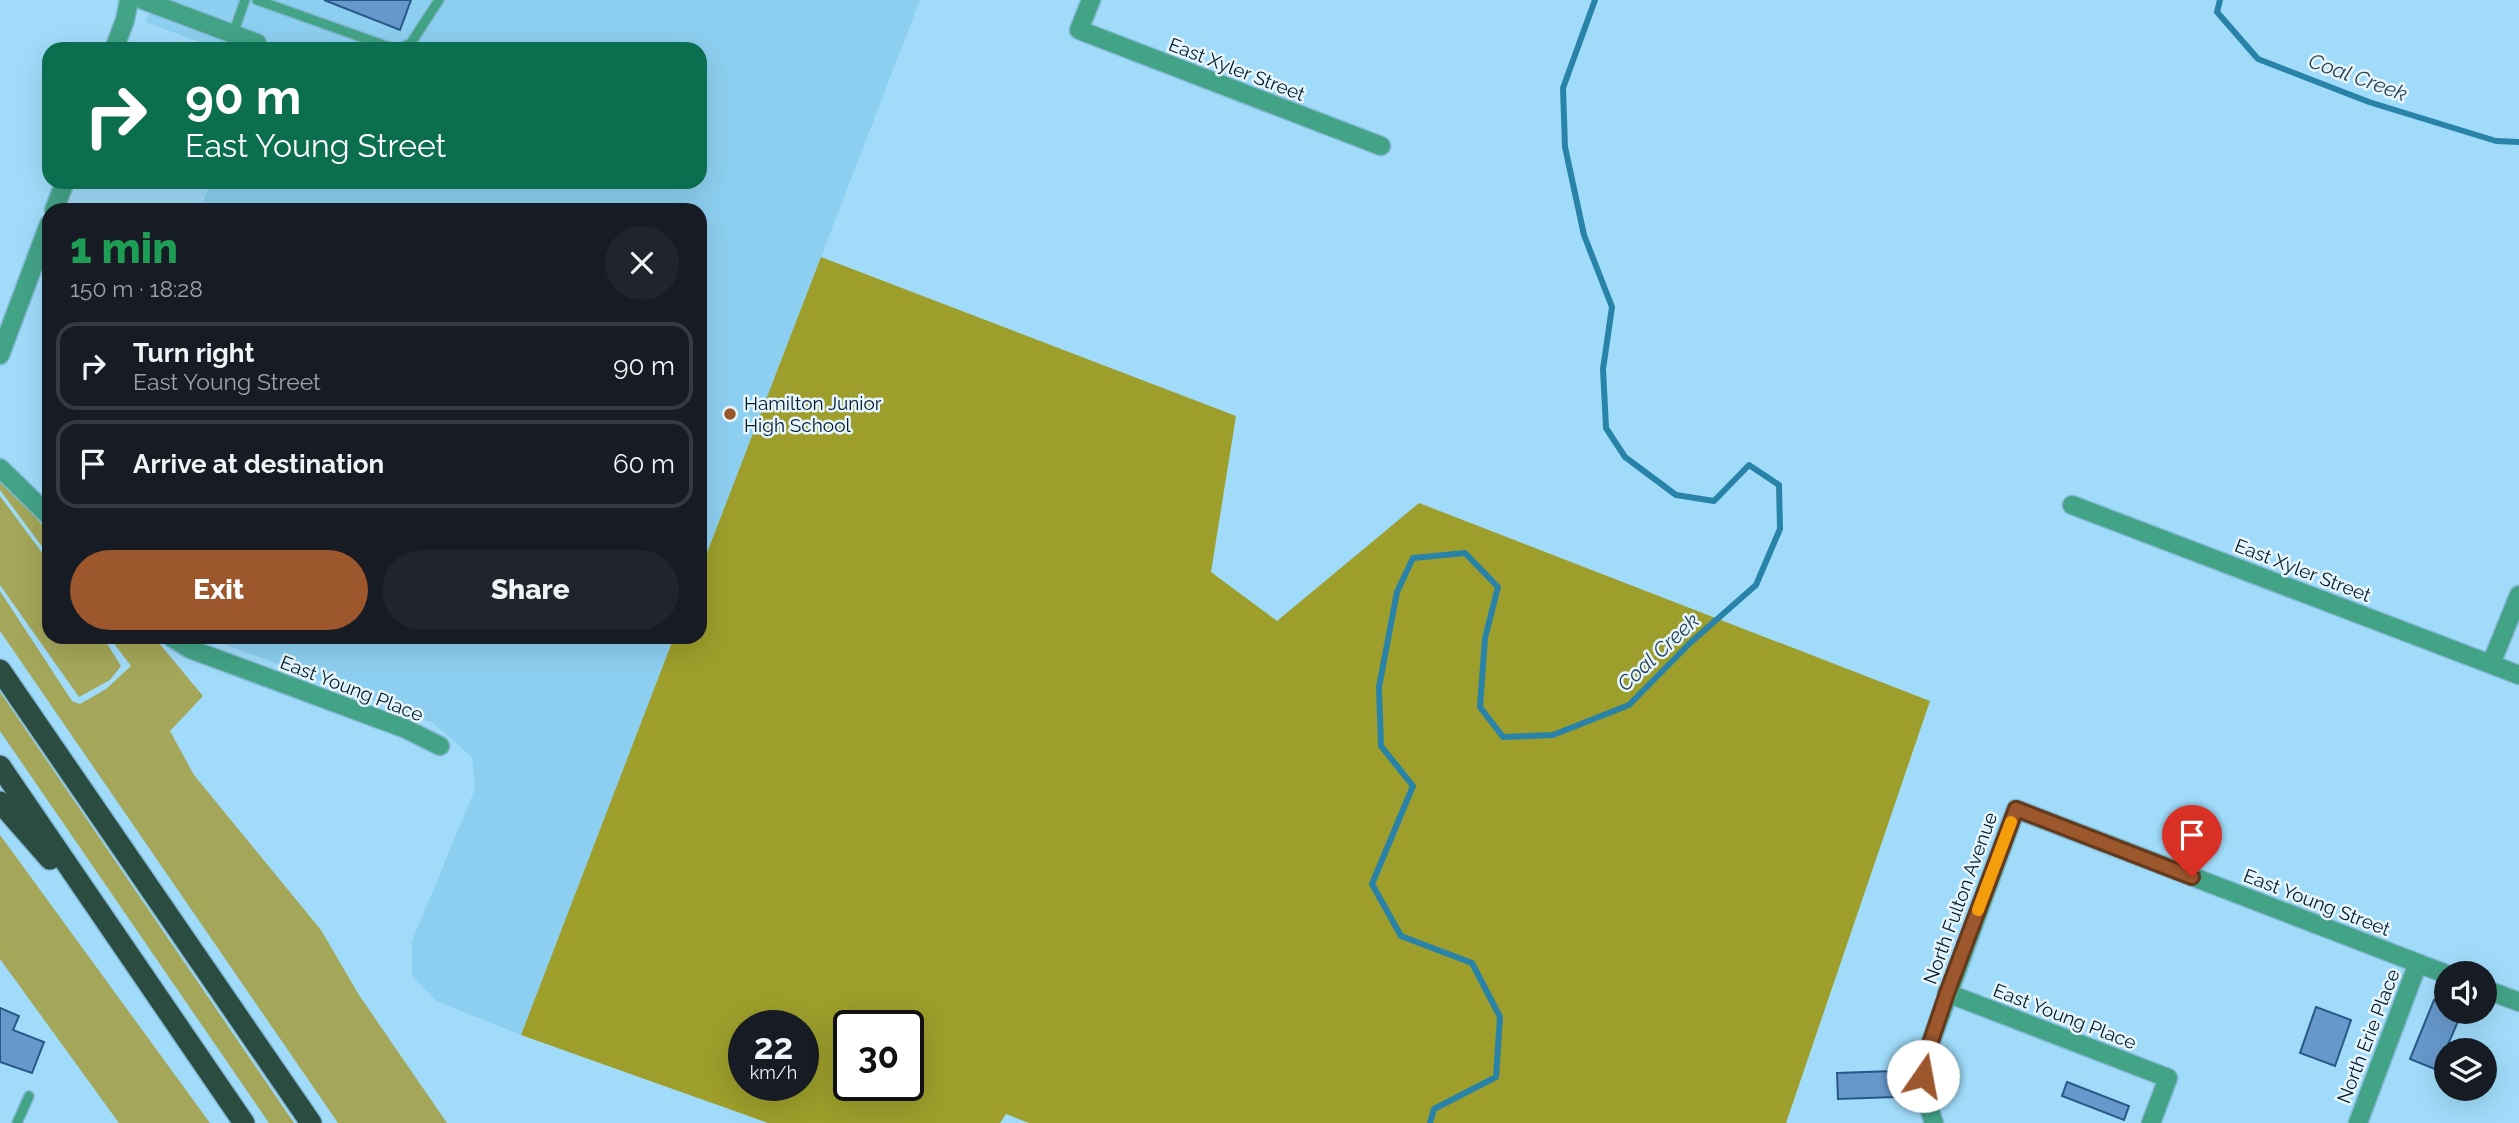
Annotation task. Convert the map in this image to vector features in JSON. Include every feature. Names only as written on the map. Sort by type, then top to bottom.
[{"type":"highway","points":[[0,670],[311,1123]]},
{"type":"highway","points":[[0,766],[244,1123]]},
{"type":"highway","points":[[0,802],[111,929]]},
{"type":"street","points":[[117,42],[129,0]]},
{"type":"street","points":[[143,0],[254,42]]},
{"type":"street","name":"East Xyler Street","points":[[1091,0],[1079,30],[1381,146]]},
{"type":"street","points":[[0,355],[42,243]]},
{"type":"street","points":[[0,468],[42,509]]},
{"type":"street","name":"East Xyler Street","points":[[2072,505],[2519,675]]},
{"type":"street","points":[[2491,664],[2519,595]]},
{"type":"street","name":"East Young Place","points":[[182,644],[406,729],[440,746]]},
{"type":"street","name":"East Young Street","points":[[2016,809],[2434,969]]},
{"type":"street","name":"North Fulton Avenue","points":[[1934,1123],[1926,1099],[1923,1076],[1930,1044],[2016,809]]},
{"type":"street","name":"North Erie Place","points":[[2357,1123],[2418,963]]},
{"type":"street","name":"East Young Place","points":[[1947,993],[2168,1078],[2151,1123]]},
{"type":"street","points":[[2497,994],[2519,1002]]},
{"type":"lane","points":[[233,34],[245,0]]},
{"type":"lane","points":[[257,0],[375,42]]},
{"type":"lane","points":[[412,42],[439,0]]},
{"type":"lane","points":[[17,1123],[29,1096]]},
{"type":"shaded area","name":"Hamilton Junior High School","points":[[154,0],[920,0],[707,553],[707,203],[203,203],[208,189],[707,189],[707,42],[200,42],[145,22]]},
{"type":"shaded area","points":[[821,257],[1236,416],[1211,572],[1277,621],[1419,503],[1930,701],[1786,1123],[1029,1123],[1006,1114],[1000,1123],[768,1123],[521,1035],[671,644],[707,644],[707,553]]},
{"type":"shaded area","points":[[224,644],[671,644],[521,1035],[436,1001],[412,976],[412,941],[475,789],[472,757],[433,723]]},
{"type":"green space","points":[[0,478],[42,524],[42,547],[0,490]]},
{"type":"green space","points":[[0,496],[42,553],[42,644],[107,644],[121,666],[110,680],[79,697],[0,585]]},
{"type":"green space","points":[[0,591],[72,701],[80,704],[106,689],[131,666],[114,644],[160,644],[203,696],[170,731],[194,775],[321,930],[359,995],[447,1123],[338,1123],[0,631]]},
{"type":"green space","points":[[0,692],[294,1123],[269,1123],[0,731]]},
{"type":"green space","points":[[0,835],[210,1123],[119,1123],[0,959]]},
{"type":"building","points":[[324,0],[411,0],[400,30]]},
{"type":"building","points":[[2434,1000],[2434,1024],[2457,1024],[2451,1038],[2434,1038],[2434,1069],[2410,1059]]},
{"type":"building","points":[[2316,1007],[2351,1020],[2335,1066],[2300,1053]]},
{"type":"building","points":[[0,1008],[19,1016],[13,1030],[44,1042],[32,1073],[0,1062]]},
{"type":"building","points":[[1893,1071],[1895,1097],[1838,1099],[1837,1073]]},
{"type":"building","points":[[2067,1082],[2129,1106],[2124,1120],[2062,1096]]},
{"type":"waterway","name":"Coal Creek","points":[[1430,1123],[1434,1109],[1496,1077],[1500,1017],[1472,963],[1401,936],[1372,884],[1413,786],[1381,746],[1379,687],[1397,592],[1413,558],[1465,553],[1498,587],[1485,638],[1480,707],[1503,737],[1553,735],[1629,705],[1690,643],[1756,585],[1780,529],[1779,485],[1749,465],[1714,501],[1676,495],[1625,457],[1606,428],[1603,369],[1612,307],[1584,235],[1565,147],[1563,88],[1595,0]]},
{"type":"waterway","name":"Coal Creek","points":[[2220,0],[2217,12],[2258,59],[2369,102],[2496,141],[2519,142]]},
{"type":"slow traffic","points":[[1978,910],[2011,822]]},
{"type":"place","name":"Hamilton Junior High School","points":[[730,414]]},
{"type":"route","points":[[1923,1076],[1930,1044],[1947,993],[2016,809],[2192,877]]}]
